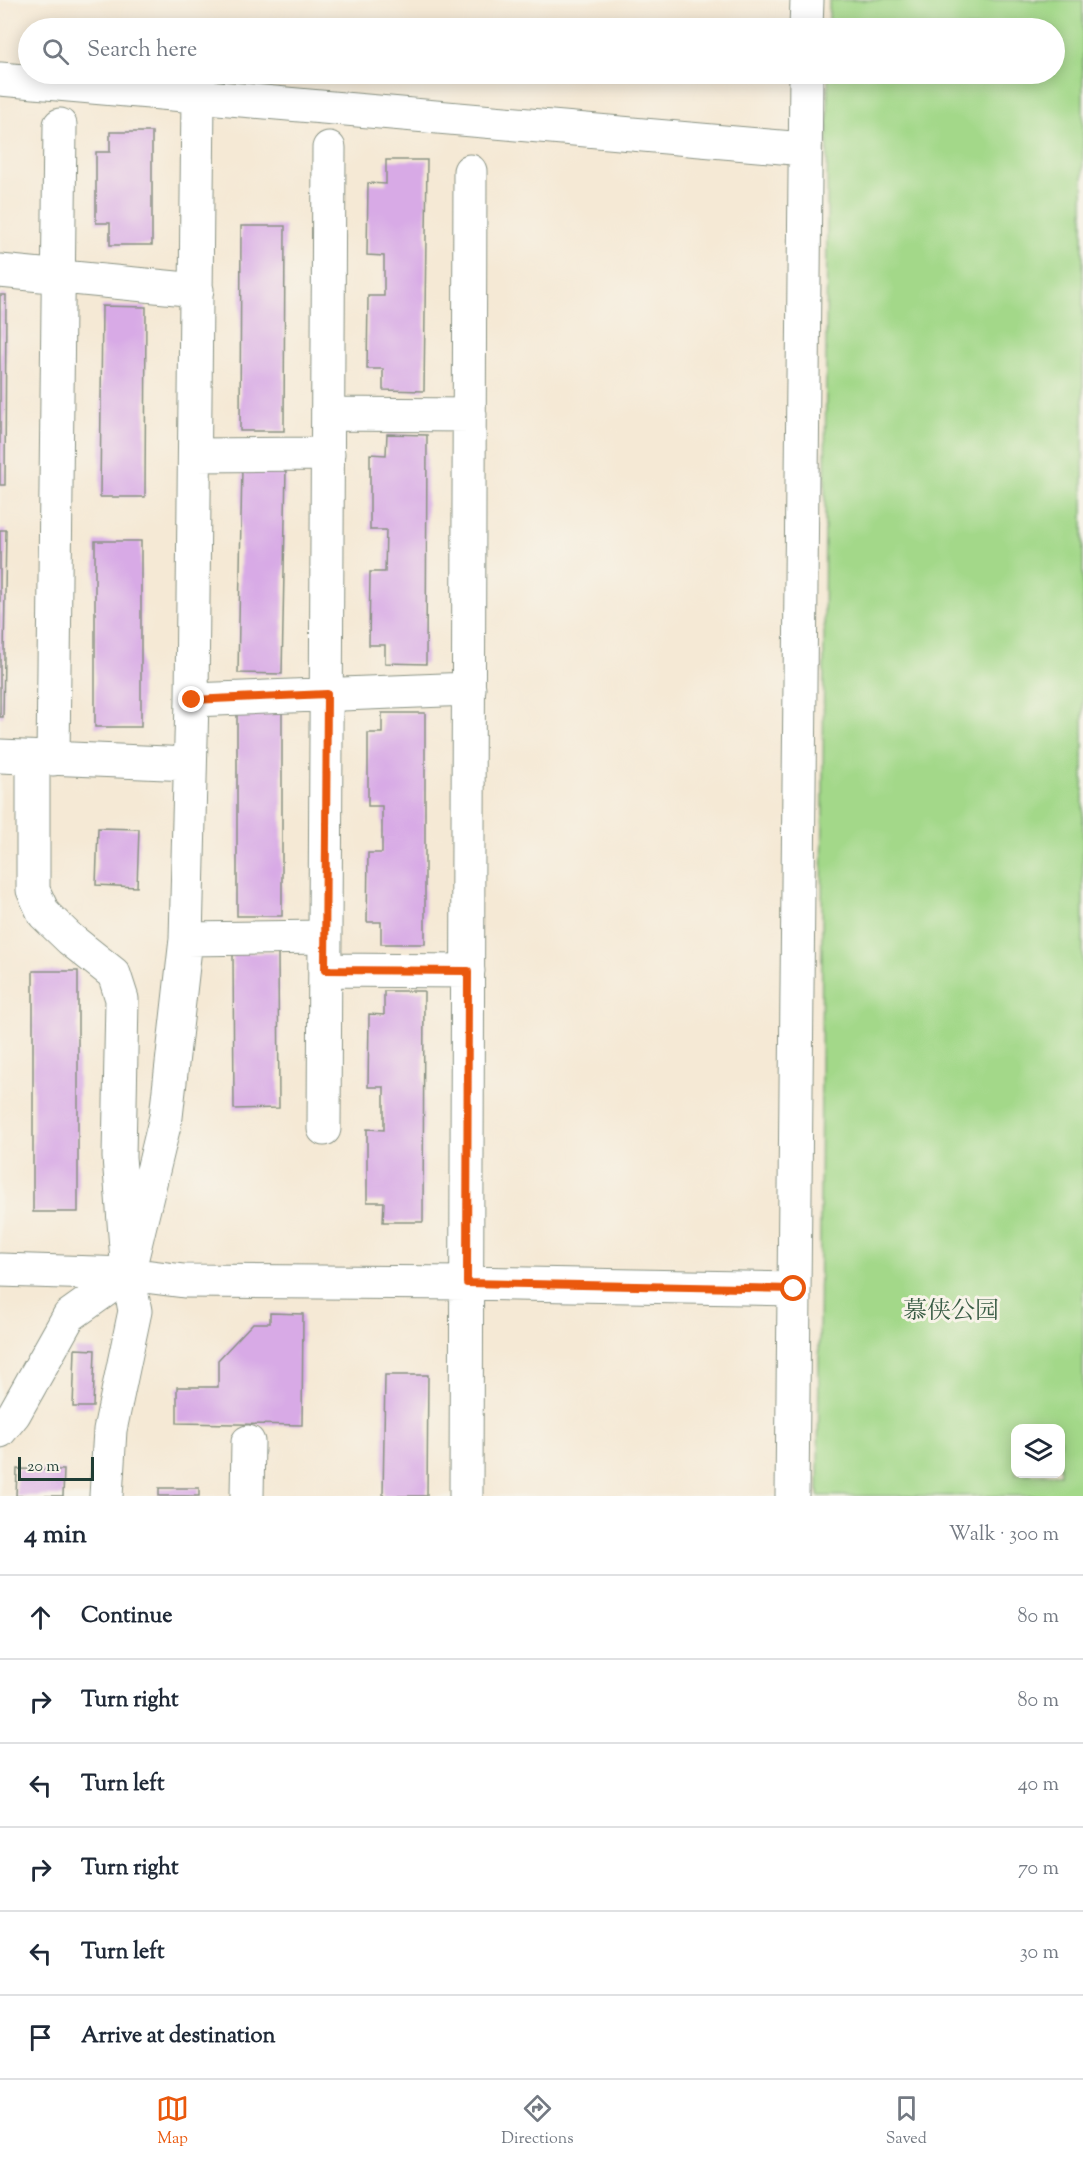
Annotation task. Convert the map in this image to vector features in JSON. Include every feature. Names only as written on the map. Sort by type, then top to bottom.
[{"type":"street","points":[[806,18],[807,0]]},
{"type":"street","points":[[0,79],[18,81]]},
{"type":"street","points":[[58,84],[804,149]]},
{"type":"street","points":[[792,1496],[806,84]]},
{"type":"street","points":[[0,1431],[14,1413],[69,1316],[128,1274],[166,1117],[186,939],[192,700],[198,96]]},
{"type":"street","points":[[60,125],[59,277],[43,758],[33,890],[44,914],[70,939],[114,974],[122,999],[119,1157],[128,1274],[135,1311],[110,1430],[106,1496]]},
{"type":"street","points":[[324,1129],[329,148]]},
{"type":"street","points":[[466,1496],[470,171]]},
{"type":"street","points":[[0,271],[197,290]]},
{"type":"street","points":[[328,414],[470,415]]},
{"type":"street","points":[[195,455],[328,454]]},
{"type":"street","points":[[192,700],[469,689]]},
{"type":"street","points":[[0,756],[190,764]]},
{"type":"street","points":[[186,939],[325,937]]},
{"type":"street","points":[[325,970],[468,971]]},
{"type":"street","points":[[0,1270],[128,1274],[184,1281],[794,1289]]},
{"type":"street","points":[[247,1496],[248,1442]]},
{"type":"green space","name":"慕侠公园","points":[[829,0],[1083,0],[1083,1496],[818,1496],[828,84],[1065,84],[1065,18],[829,18]]},
{"type":"building","points":[[110,132],[152,132],[152,245],[110,245],[110,223],[96,223],[96,152],[110,152]]},
{"type":"building","points":[[386,160],[427,160],[424,391],[383,390],[383,369],[367,369],[368,296],[384,296],[384,256],[367,255],[368,183],[386,184]]},
{"type":"building","points":[[241,226],[285,226],[284,431],[240,431]]},
{"type":"building","points":[[0,295],[6,295],[5,485],[0,485]]},
{"type":"building","points":[[102,306],[146,307],[145,497],[100,497]]},
{"type":"building","points":[[387,434],[427,435],[426,664],[385,663],[385,645],[369,645],[370,572],[385,572],[386,530],[370,530],[370,454],[386,455]]},
{"type":"building","points":[[242,467],[286,468],[282,674],[238,673]]},
{"type":"building","points":[[0,530],[6,530],[3,717],[0,717]]},
{"type":"building","points":[[95,541],[141,541],[141,727],[95,727]]},
{"type":"building","points":[[237,712],[282,712],[282,916],[237,916]]},
{"type":"building","points":[[382,713],[425,713],[425,944],[381,944],[381,922],[367,922],[368,853],[382,853],[382,806],[368,806],[368,733],[382,733]]},
{"type":"building","points":[[98,828],[139,829],[137,887],[96,885]]},
{"type":"building","points":[[233,953],[278,953],[279,1108],[234,1109]]},
{"type":"building","points":[[33,971],[78,971],[78,1212],[33,1212]]},
{"type":"building","points":[[384,991],[424,991],[423,1222],[383,1222],[384,1202],[367,1202],[367,1129],[384,1130],[384,1087],[368,1087],[369,1014],[384,1015]]},
{"type":"building","points":[[270,1313],[303,1314],[302,1425],[177,1423],[177,1387],[218,1387],[218,1360],[253,1323],[270,1323]]},
{"type":"building","points":[[75,1349],[95,1350],[93,1407],[73,1407]]},
{"type":"building","points":[[385,1375],[428,1375],[427,1496],[383,1496]]},
{"type":"building","points":[[17,1469],[64,1470],[63,1496],[16,1496]]},
{"type":"building","points":[[159,1488],[199,1488],[199,1496],[159,1496]]},
{"type":"route","points":[[192,700],[327,694],[325,970],[468,971],[467,1283],[794,1289]]}]
